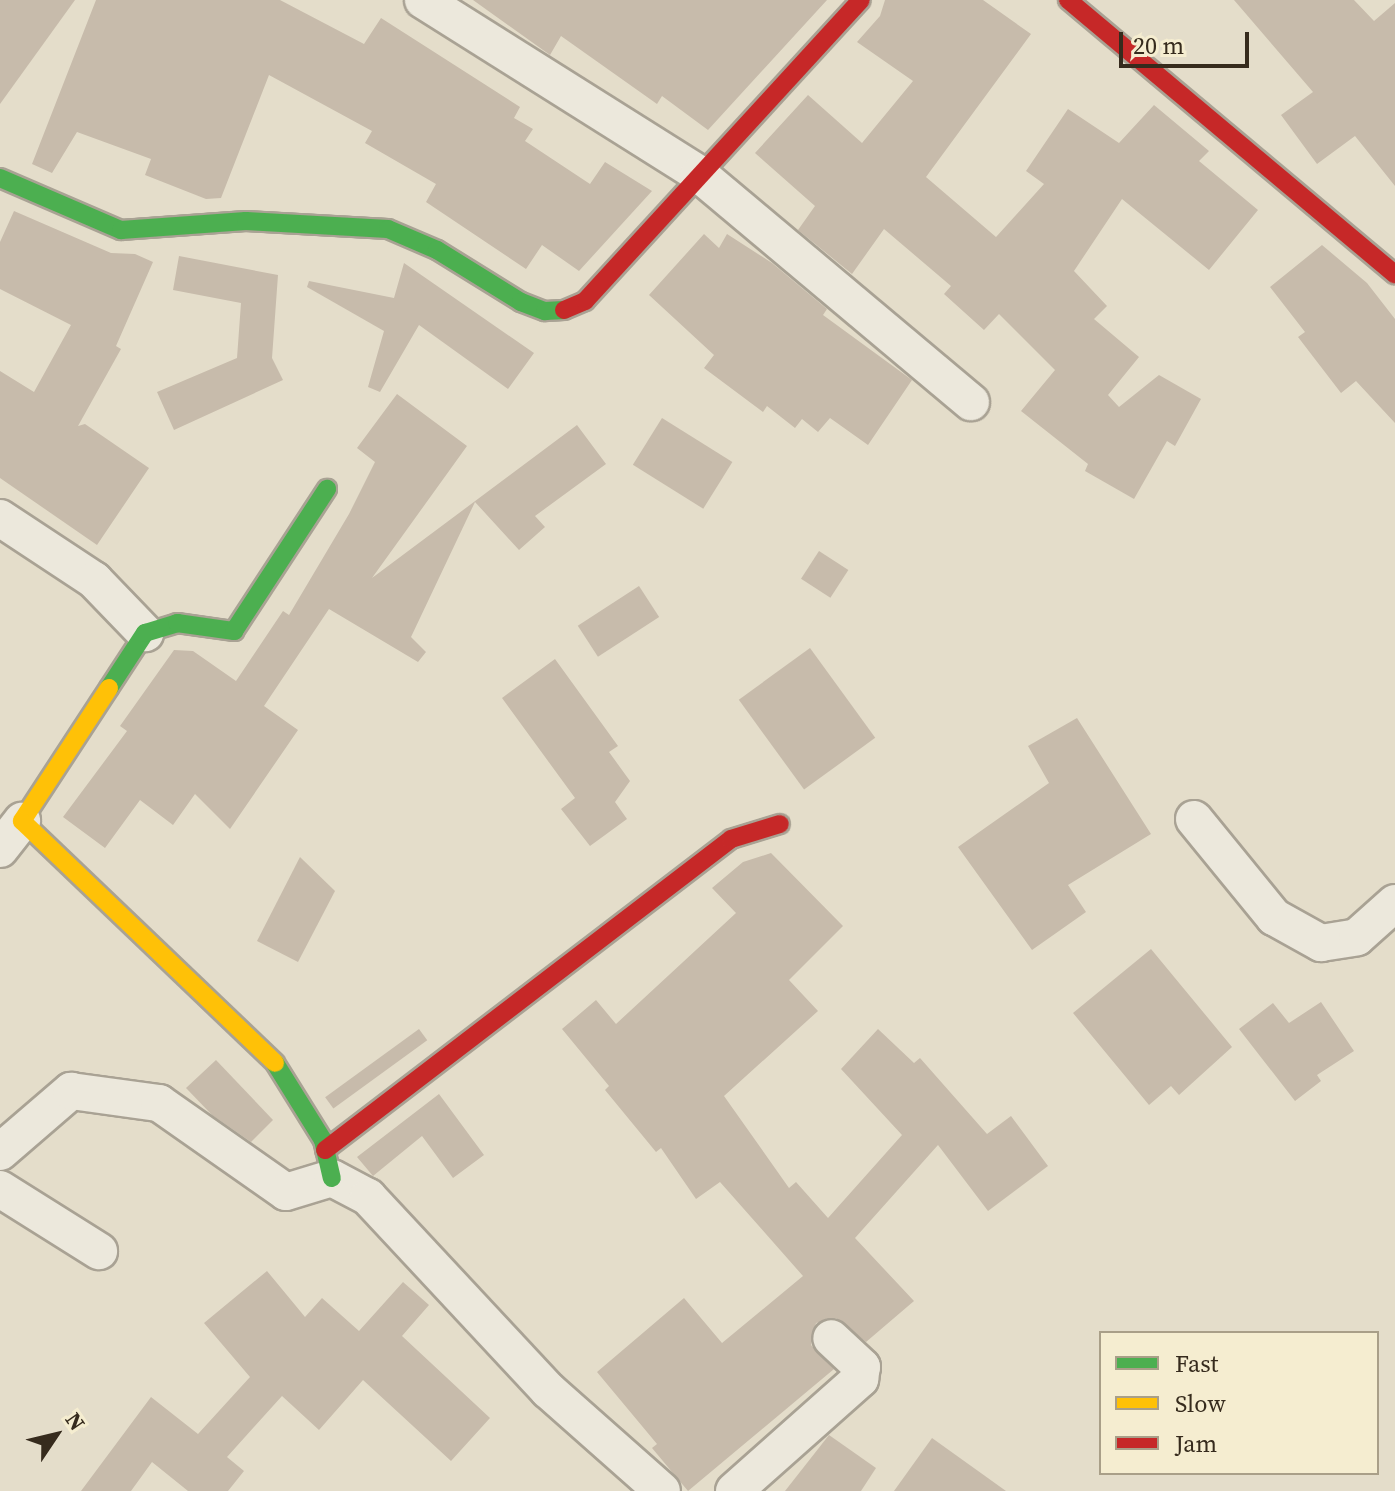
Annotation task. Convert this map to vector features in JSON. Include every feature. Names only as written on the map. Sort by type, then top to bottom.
[{"type":"street","points":[[423,0],[699,174],[971,402]]},
{"type":"street","points":[[0,178],[121,230],[246,221],[388,229],[545,311],[585,301],[861,0]]},
{"type":"street","points":[[1068,0],[1395,274]]},
{"type":"street","points":[[0,849],[22,821],[145,633],[177,623],[234,631],[327,489]]},
{"type":"street","points":[[0,518],[94,580],[145,633]]},
{"type":"street","points":[[1194,819],[1274,917],[1321,943],[1357,937],[1395,903]]},
{"type":"street","points":[[22,821],[267,1051],[328,1164],[368,1197],[548,1390],[662,1491]]},
{"type":"street","points":[[0,1152],[71,1091],[159,1103],[286,1192],[328,1164],[731,839],[780,824]]},
{"type":"street","points":[[0,1189],[99,1251]]},
{"type":"street","points":[[734,1491],[860,1379],[862,1367],[831,1338]]},
{"type":"building","points":[[0,0],[75,0],[0,104]]},
{"type":"building","points":[[96,0],[280,0],[364,44],[381,18],[520,107],[514,118],[533,129],[525,141],[590,184],[605,162],[652,191],[579,271],[542,245],[526,269],[426,202],[436,184],[365,143],[372,131],[269,75],[221,198],[206,199],[145,175],[151,159],[77,132],[52,173],[32,164]]},
{"type":"building","points":[[473,0],[827,0],[708,130],[662,96],[657,104],[561,36],[550,55]]},
{"type":"building","points":[[885,0],[983,0],[1031,34],[926,177],[996,237],[1044,184],[1026,171],[1068,109],[1119,143],[1154,105],[1209,151],[1199,161],[1258,210],[1209,270],[1122,199],[1074,271],[1107,306],[1094,319],[1139,357],[1108,395],[1119,407],[1159,375],[1201,399],[1175,446],[1167,441],[1134,499],[1085,471],[1088,464],[1021,411],[1055,370],[999,314],[984,330],[944,294],[951,286],[884,229],[852,274],[798,230],[815,206],[755,153],[808,95],[862,143],[913,81],[857,42],[880,16]]},
{"type":"building","points":[[1234,0],[1354,0],[1374,21],[1395,3],[1395,186],[1355,136],[1317,164],[1281,115],[1313,92]]},
{"type":"building","points":[[14,211],[111,253],[135,254],[153,262],[116,346],[121,349],[78,426],[85,424],[149,468],[97,545],[0,478],[0,371],[34,392],[71,325],[0,289],[0,242]]},
{"type":"building","points":[[704,234],[719,248],[727,234],[772,263],[827,309],[823,315],[912,380],[868,445],[830,418],[818,432],[802,419],[795,428],[767,406],[763,412],[704,368],[714,355],[649,295]]},
{"type":"building","points":[[1322,245],[1367,283],[1395,319],[1395,423],[1356,381],[1341,393],[1298,337],[1305,332],[1270,287]]},
{"type":"building","points":[[179,256],[278,275],[272,358],[283,380],[174,430],[157,392],[237,358],[241,303],[173,290]]},
{"type":"building","points":[[404,263],[534,353],[508,389],[419,325],[380,392],[368,387],[384,331],[307,287],[309,281],[394,298]]},
{"type":"building","points":[[397,394],[467,446],[372,578],[577,425],[606,464],[535,516],[545,527],[519,550],[475,502],[411,637],[426,652],[418,662],[329,609],[264,706],[298,730],[230,829],[195,794],[173,825],[140,800],[105,848],[63,817],[127,731],[120,726],[174,650],[193,651],[236,681],[283,611],[289,615],[349,514],[375,462],[357,448]]},
{"type":"building","points":[[662,418],[732,462],[703,509],[633,465]]},
{"type":"building","points":[[819,551],[848,570],[830,598],[801,579]]},
{"type":"building","points":[[639,586],[659,617],[598,657],[578,626]]},
{"type":"building","points":[[810,648],[875,738],[804,790],[739,700]]},
{"type":"building","points":[[555,659],[618,746],[609,752],[630,781],[615,802],[627,819],[590,846],[561,809],[575,798],[502,698]]},
{"type":"building","points":[[1077,718],[1151,834],[1068,885],[1086,912],[1032,950],[958,847],[1049,783],[1028,746]]},
{"type":"building","points":[[771,853],[843,926],[789,980],[818,1011],[724,1096],[789,1188],[796,1182],[828,1218],[902,1135],[841,1069],[878,1029],[914,1063],[920,1058],[987,1134],[1011,1116],[1048,1166],[988,1211],[938,1145],[855,1238],[914,1301],[866,1342],[836,1318],[816,1323],[811,1345],[834,1369],[688,1491],[652,1448],[657,1444],[597,1372],[684,1298],[722,1343],[803,1276],[720,1182],[696,1199],[661,1148],[656,1152],[605,1090],[609,1086],[562,1029],[596,1000],[616,1024],[736,913],[712,888],[743,862]]},
{"type":"building","points":[[300,857],[335,891],[298,962],[257,941]]},
{"type":"building","points":[[1151,949],[1232,1047],[1179,1095],[1171,1086],[1149,1105],[1073,1013]]},
{"type":"building","points":[[1321,1002],[1354,1051],[1317,1075],[1321,1081],[1295,1101],[1239,1029],[1273,1003],[1289,1023]]},
{"type":"building","points":[[419,1029],[427,1040],[333,1109],[325,1097]]},
{"type":"building","points":[[216,1060],[273,1120],[251,1142],[212,1115],[186,1088]]},
{"type":"building","points":[[439,1094],[484,1155],[453,1178],[422,1136],[373,1176],[357,1157]]},
{"type":"building","points":[[267,1271],[305,1317],[322,1298],[359,1331],[403,1282],[429,1305],[402,1336],[490,1418],[451,1461],[363,1380],[319,1430],[282,1396],[227,1457],[244,1471],[228,1491],[188,1491],[152,1462],[131,1491],[81,1491],[151,1397],[198,1434],[250,1377],[204,1323]]},
{"type":"building","points":[[829,1435],[876,1468],[861,1491],[785,1491]]},
{"type":"building","points":[[932,1438],[1006,1491],[894,1491]]},
{"type":"traffic: fast","points":[[0,178],[121,230],[246,221],[388,229],[437,250],[521,302],[545,311],[564,310]]},
{"type":"traffic: fast","points":[[109,688],[145,633],[177,623],[234,631],[327,489]]},
{"type":"traffic: fast","points":[[275,1063],[323,1140],[332,1178]]},
{"type":"traffic: slow","points":[[109,688],[22,821],[275,1063]]},
{"type":"traffic: jam","points":[[564,310],[585,301],[861,0]]},
{"type":"traffic: jam","points":[[1068,0],[1395,274]]},
{"type":"traffic: jam","points":[[325,1150],[731,839],[780,824]]}]
